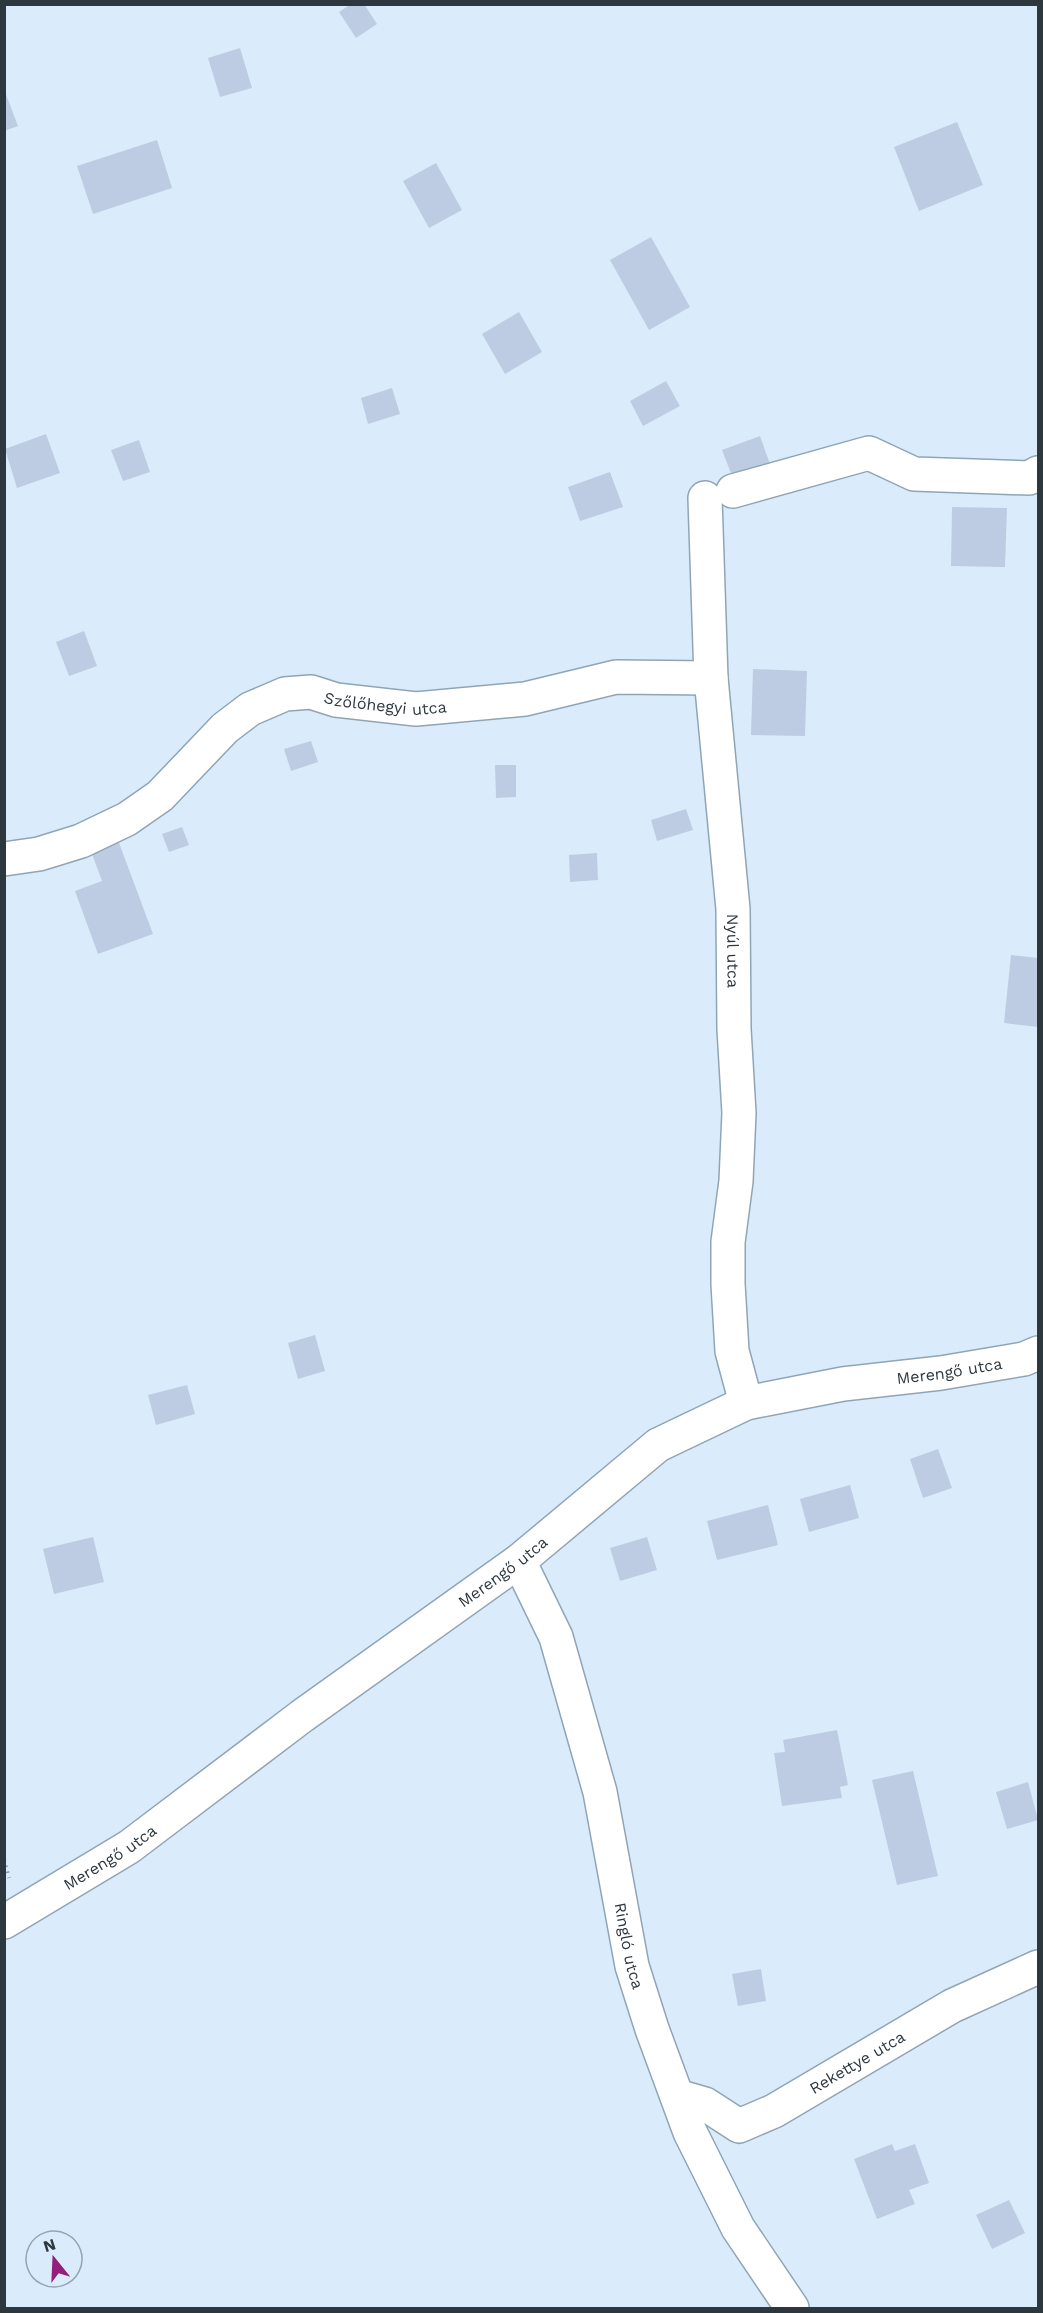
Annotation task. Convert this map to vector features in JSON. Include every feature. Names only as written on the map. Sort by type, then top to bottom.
[{"type":"street","name":"Nyúl utca","points":[[746,1403],[732,1351],[728,1284],[728,1242],[736,1181],[739,1113],[734,1029],[733,909],[711,678],[719,494],[870,453],[914,474],[1029,478],[1038,473]]},
{"type":"street","name":"Szőlőhegyi utca","points":[[4,859],[39,855],[81,841],[127,819],[160,796],[225,728],[250,709],[285,694],[311,692],[336,700],[416,708],[525,699],[616,677],[711,678]]},
{"type":"street","name":"Merengő utca","points":[[11,1918],[129,1847],[302,1716],[519,1561],[658,1445],[746,1403],[843,1384],[941,1373],[1024,1359],[1038,1353]]},
{"type":"street","name":"Ringló utca","points":[[519,1561],[556,1637],[600,1792],[632,1966],[690,2132],[738,2228],[792,2308]]},
{"type":"street","name":"Rekettye utca","points":[[677,2096],[705,2104],[739,2126],[774,2111],[952,2006],[1038,1967]]},
{"type":"building","points":[[351,4],[364,4],[377,24],[356,38],[339,12]]},
{"type":"building","points":[[240,48],[252,88],[220,97],[208,58]]},
{"type":"building","points":[[4,89],[18,126],[4,131]]},
{"type":"building","points":[[957,122],[983,185],[919,211],[894,147]]},
{"type":"building","points":[[157,140],[172,188],[93,214],[77,166]]},
{"type":"building","points":[[436,163],[462,210],[429,228],[403,181]]},
{"type":"building","points":[[651,237],[690,307],[649,330],[610,260]]},
{"type":"building","points":[[519,312],[542,352],[505,374],[482,334]]},
{"type":"building","points":[[666,381],[680,406],[643,426],[630,401]]},
{"type":"building","points":[[392,388],[400,414],[368,424],[361,398]]},
{"type":"building","points":[[46,434],[60,473],[17,488],[5,449]]},
{"type":"building","points":[[760,436],[771,467],[734,481],[722,450]]},
{"type":"building","points":[[139,440],[150,472],[123,481],[111,450]]},
{"type":"building","points":[[610,472],[623,507],[580,521],[568,487]]},
{"type":"building","points":[[952,507],[1007,508],[1005,567],[951,566]]},
{"type":"building","points":[[84,631],[97,666],[69,676],[56,642]]},
{"type":"building","points":[[753,669],[807,671],[805,736],[751,735]]},
{"type":"building","points":[[311,741],[318,762],[291,771],[284,749]]},
{"type":"building","points":[[495,765],[516,765],[516,797],[496,798]]},
{"type":"building","points":[[686,809],[693,830],[657,841],[651,820]]},
{"type":"building","points":[[182,827],[189,845],[169,852],[162,834]]},
{"type":"building","points":[[115,832],[153,934],[98,954],[75,891],[102,881],[88,843]]},
{"type":"building","points":[[597,853],[598,880],[570,882],[569,855]]},
{"type":"building","points":[[1011,955],[1038,958],[1038,1027],[1004,1023]]},
{"type":"building","points":[[315,1335],[325,1371],[298,1379],[288,1343]]},
{"type":"building","points":[[187,1385],[195,1414],[156,1425],[148,1395]]},
{"type":"building","points":[[938,1449],[952,1488],[923,1498],[910,1459]]},
{"type":"building","points":[[850,1485],[859,1518],[809,1532],[800,1499]]},
{"type":"building","points":[[768,1505],[778,1545],[717,1560],[707,1521]]},
{"type":"building","points":[[93,1537],[104,1582],[54,1594],[43,1549]]},
{"type":"building","points":[[647,1537],[657,1570],[620,1581],[610,1548]]},
{"type":"building","points":[[837,1730],[848,1785],[840,1787],[842,1798],[782,1806],[774,1753],[785,1752],[783,1740]]},
{"type":"building","points":[[913,1771],[938,1876],[897,1885],[872,1780]]},
{"type":"building","points":[[1028,1782],[1038,1820],[1007,1829],[996,1792]]},
{"type":"building","points":[[761,1969],[766,2001],[738,2006],[732,1974]]},
{"type":"building","points":[[892,2144],[895,2151],[915,2144],[929,2183],[909,2190],[915,2204],[877,2219],[854,2159]]},
{"type":"building","points":[[1009,2200],[1025,2233],[992,2249],[976,2215]]}]
